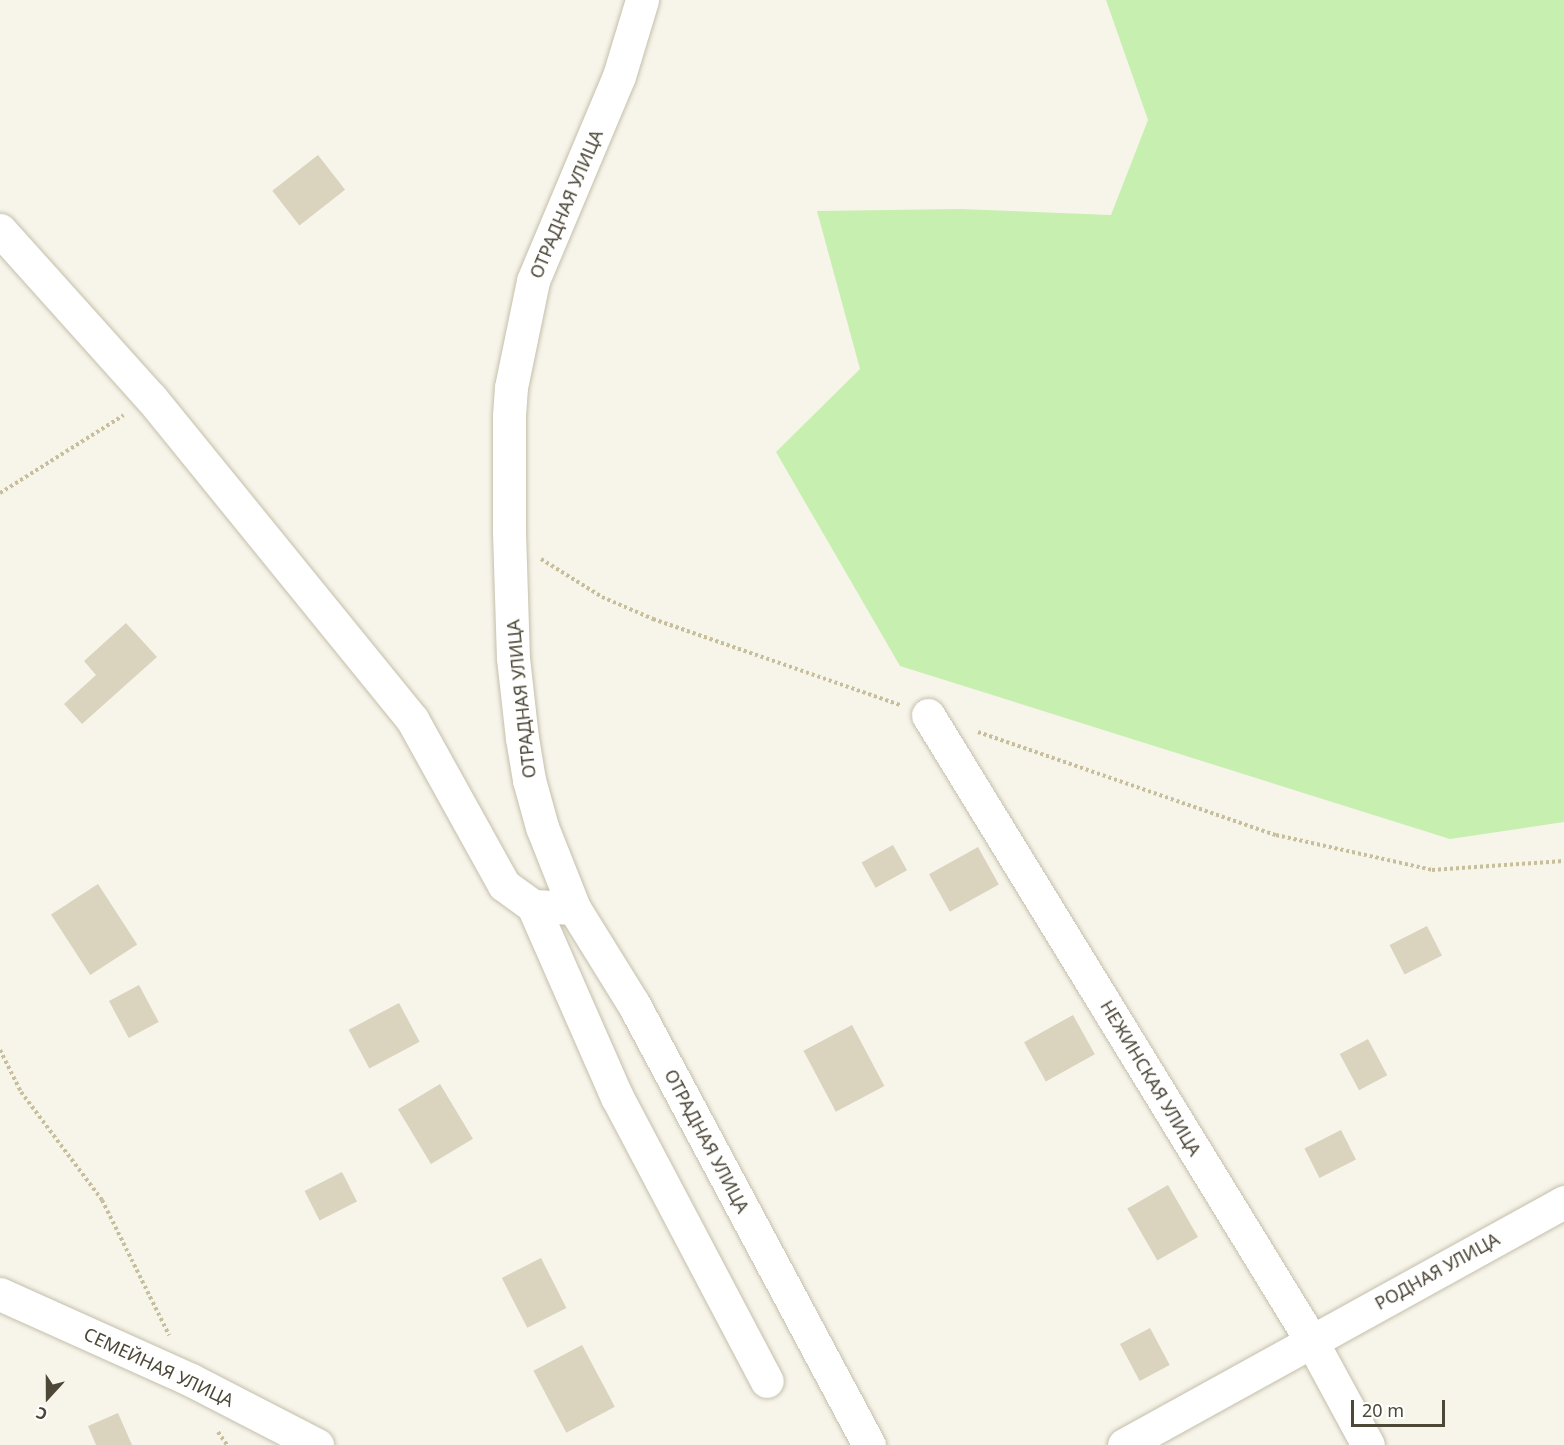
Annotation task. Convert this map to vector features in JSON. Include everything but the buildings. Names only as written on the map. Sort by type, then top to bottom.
[{"type":"street","name":"ОТРАДНАЯ УЛИЦА","points":[[642,0],[619,76],[533,281],[517,356],[509,416],[509,532],[513,658],[526,759],[542,827],[574,908],[633,1003],[869,1445]]},
{"type":"street","points":[[0,230],[151,398],[412,719],[504,885],[533,906],[617,1097],[767,1381]]},
{"type":"street","name":"НЕЖИНСКАЯ УЛИЦА","points":[[928,715],[1311,1340],[1368,1445]]},
{"type":"street","points":[[533,906],[574,908]]},
{"type":"street","name":"РОДНАЯ УЛИЦА","points":[[1124,1445],[1564,1202]]},
{"type":"street","name":"СЕМЕЙНАЯ УЛИЦА","points":[[0,1294],[191,1380],[317,1445]]},
{"type":"path","points":[[0,493],[151,398]]},
{"type":"path","points":[[509,532],[552,568],[602,597],[653,619],[1276,835],[1432,870],[1564,861]]},
{"type":"path","points":[[0,1050],[21,1092],[102,1200],[191,1380]]},
{"type":"green space","points":[[1106,0],[1564,0],[1564,822],[1450,839],[900,666],[776,452],[860,369],[817,211],[960,209],[1111,215],[1148,120]]}]
